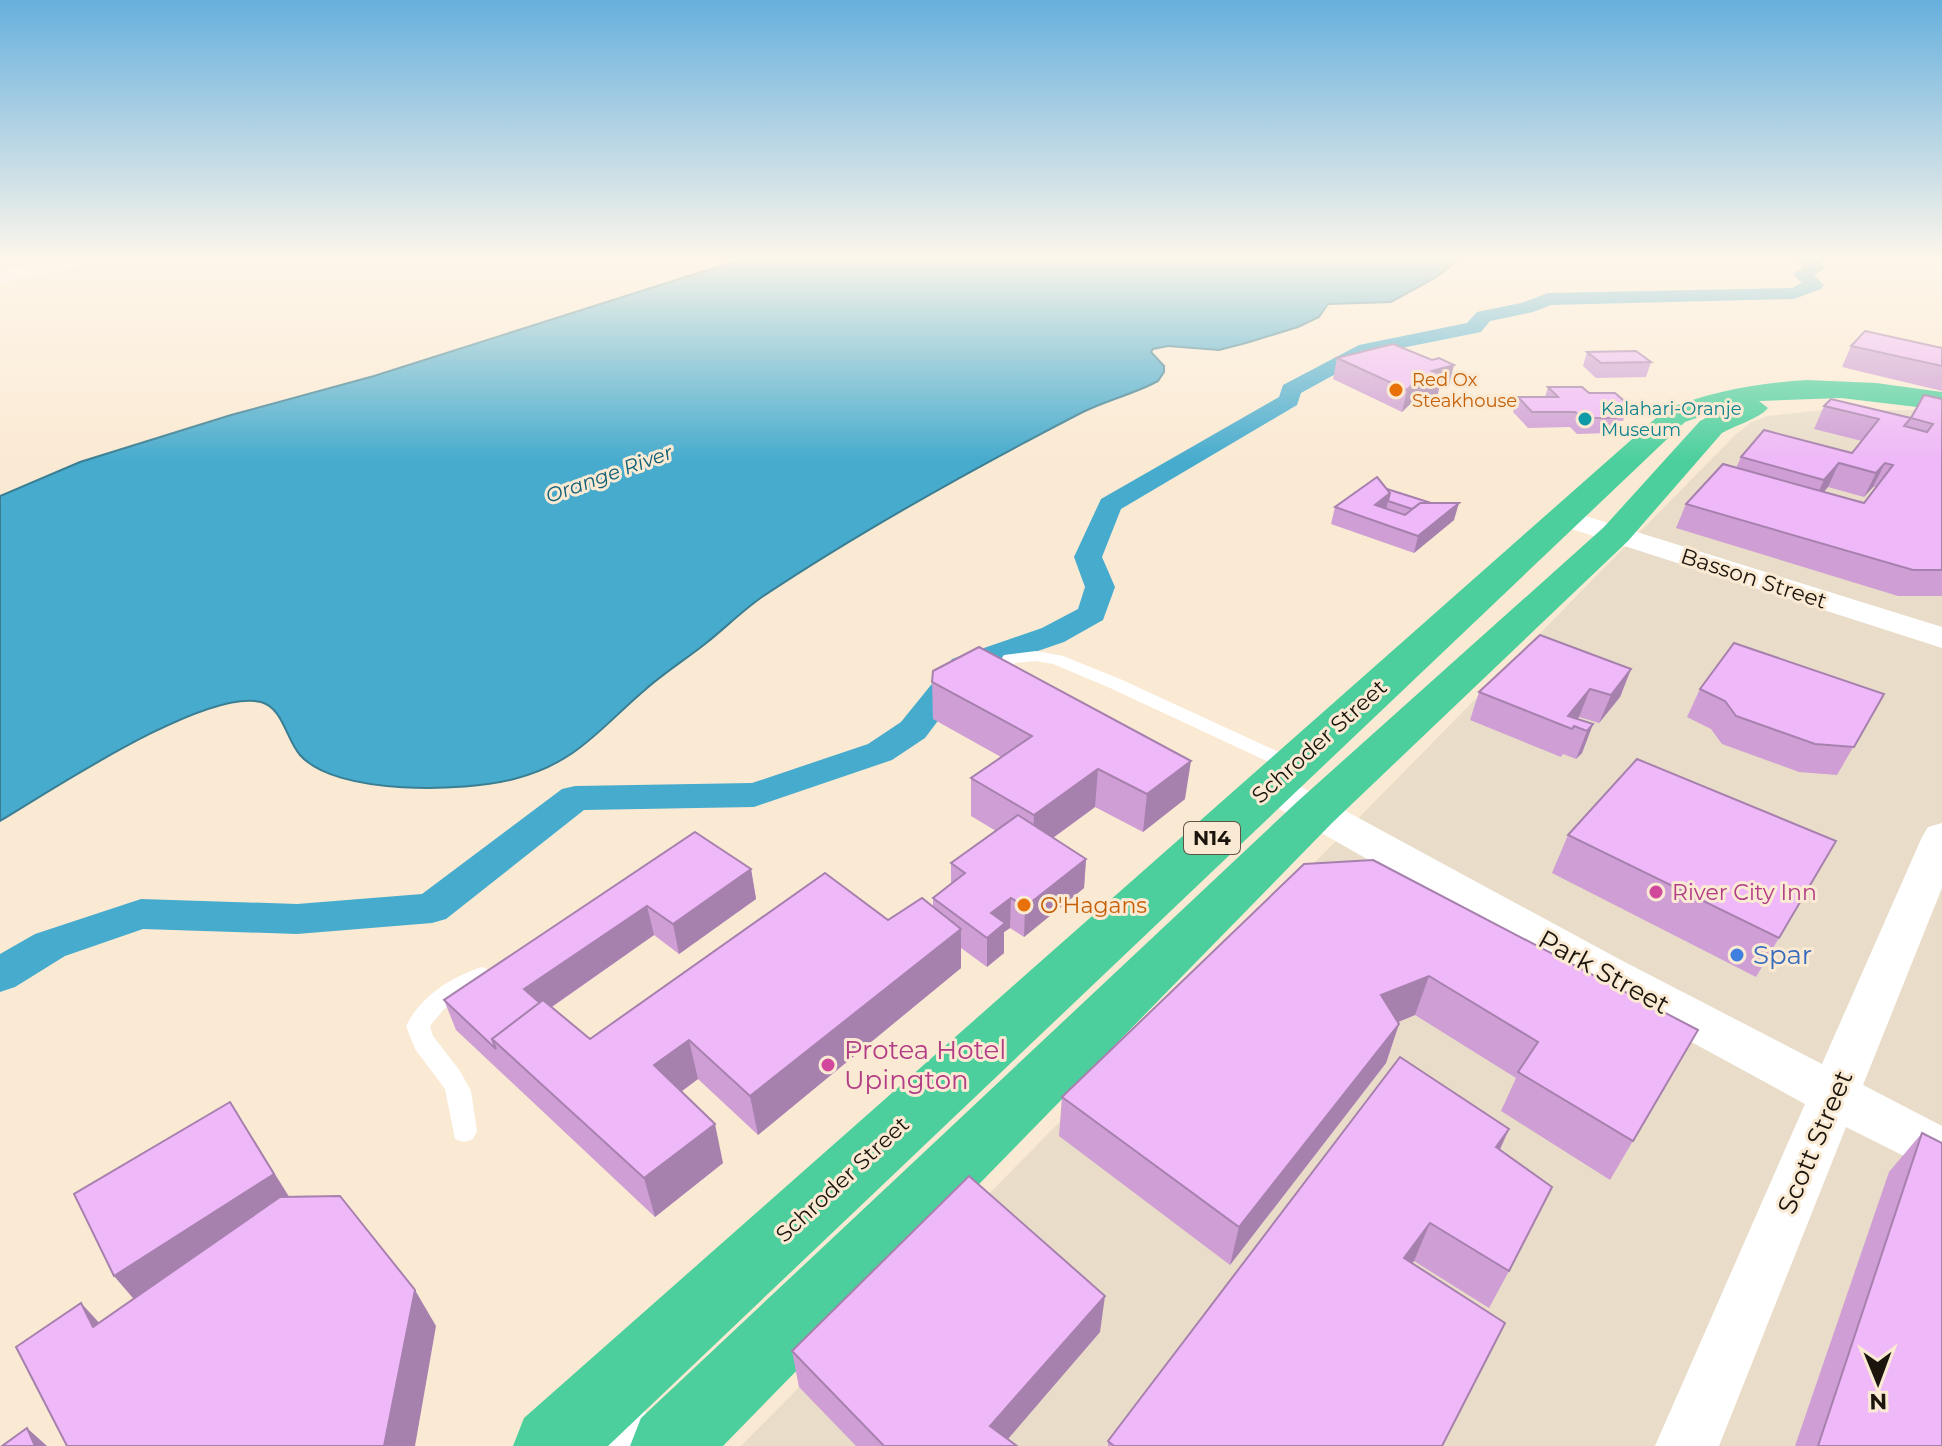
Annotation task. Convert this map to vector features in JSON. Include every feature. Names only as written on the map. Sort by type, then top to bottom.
[{"type":"highway","name":"Schroder Street","points":[[552,1446],[615,1425],[1280,776],[1675,416],[1697,405],[1757,393],[1813,390],[1873,392],[1942,401]]},
{"type":"highway","name":"N14","points":[[669,1446],[1315,812],[1616,534],[1711,427],[1729,416],[1774,404],[1896,402],[1942,408]]},
{"type":"street","name":"Basson Street","points":[[1566,518],[1942,638]]},
{"type":"street","name":"Park Street","points":[[1280,776],[1315,812],[1942,1152]]},
{"type":"street","name":"Scott Street","points":[[1687,1446],[1942,837]]},
{"type":"lane","points":[[1012,681],[1001,674],[1005,662],[1021,656],[1048,657],[1114,683],[1280,776]]},
{"type":"lane","points":[[464,1131],[461,1102],[454,1082],[421,1038],[418,1026],[421,1017],[435,1005],[502,963]]},
{"type":"shaded area","points":[[1824,410],[1912,410],[1942,414],[1942,1446],[741,1446],[1735,435],[1750,423],[1767,416]]},
{"type":"water","name":"Orange River","points":[[530,326],[1299,326],[1219,350],[1168,346],[1153,349],[1151,352],[1164,366],[1158,381],[1087,410],[997,458],[878,524],[800,572],[755,602],[660,677],[586,743],[555,764],[536,772],[492,783],[434,788],[371,784],[342,778],[318,768],[300,755],[279,717],[268,705],[236,702],[204,710],[168,725],[91,766],[0,821],[0,496],[80,462],[231,415],[374,376]]},
{"type":"building","points":[[1865,331],[1942,348],[1942,366],[1851,346]]},
{"type":"building","points":[[1393,344],[1432,360],[1439,358],[1454,365],[1432,371],[1443,375],[1414,383],[1407,390],[1337,358]]},
{"type":"building","points":[[1636,351],[1651,362],[1601,363],[1587,352]]},
{"type":"building","points":[[1548,387],[1582,387],[1589,393],[1615,393],[1629,405],[1602,406],[1615,418],[1582,418],[1575,412],[1532,412],[1518,397],[1558,397]]},
{"type":"building","points":[[1924,395],[1942,399],[1942,570],[1913,570],[1686,504],[1723,464],[1864,503],[1893,465],[1885,463],[1876,473],[1839,463],[1824,480],[1741,457],[1764,430],[1852,453],[1879,419],[1824,406],[1831,399],[1911,418]],"holes":[[[1911,418],[1933,424],[1927,432],[1904,426]]]},
{"type":"building","points":[[1377,477],[1390,493],[1375,505],[1405,515],[1420,503],[1459,503],[1418,536],[1335,507]]},
{"type":"building","points":[[1387,489],[1431,503],[1420,503],[1412,509],[1388,501],[1390,493]]},
{"type":"building","points":[[1540,635],[1631,669],[1611,695],[1590,689],[1568,716],[1593,724],[1587,731],[1574,726],[1572,729],[1479,692]]},
{"type":"building","points":[[1734,643],[1884,694],[1854,747],[1815,744],[1736,716],[1725,701],[1700,689]]},
{"type":"building","points":[[979,647],[1191,761],[1147,794],[1098,769],[1034,815],[971,778],[1032,736],[932,682],[933,671]]},
{"type":"building","points":[[1637,759],[1836,841],[1779,938],[1568,835]]},
{"type":"building","points":[[1018,815],[1086,859],[1025,907],[1011,898],[991,913],[1005,923],[987,938],[933,898],[965,873],[951,863]]},
{"type":"building","points":[[695,832],[751,869],[673,924],[647,906],[524,989],[540,1003],[492,1039],[496,1049],[444,1000]]},
{"type":"building","points":[[1373,860],[1698,1030],[1633,1141],[1518,1072],[1538,1042],[1429,976],[1381,995],[1399,1024],[1239,1227],[1062,1097],[1304,864]]},
{"type":"building","points":[[825,873],[888,920],[922,898],[961,929],[750,1096],[689,1040],[654,1065],[715,1124],[644,1178],[492,1039],[543,1000],[590,1039]]},
{"type":"building","points":[[1400,1057],[1509,1129],[1496,1147],[1552,1187],[1509,1271],[1430,1223],[1404,1258],[1505,1323],[1442,1446],[1114,1446],[1108,1441]]},
{"type":"building","points":[[230,1102],[274,1174],[114,1276],[74,1194]]},
{"type":"building","points":[[1922,1133],[1942,1143],[1942,1446],[1818,1446]]},
{"type":"building","points":[[969,1176],[1105,1296],[990,1426],[1017,1446],[884,1446],[792,1351]]},
{"type":"building","points":[[340,1196],[415,1290],[384,1446],[67,1446],[16,1347],[81,1303],[93,1327],[280,1197]]},
{"type":"building","points":[[27,1428],[35,1446],[2,1446]]},
{"type":"waterway","points":[[0,975],[50,945],[141,914],[297,919],[432,908],[575,798],[754,795],[880,752],[913,730],[963,666],[1053,635],[1092,614],[1100,587],[1088,557],[1110,505],[1289,400],[1291,390],[1366,349],[1475,326]]},
{"type":"place","name":"Red Ox Steakhouse","points":[[1396,390]]},
{"type":"place","name":"Kalahari-Oranje Museum","points":[[1585,419]]},
{"type":"place","name":"River City Inn","points":[[1656,892]]},
{"type":"place","name":"O'Hagans","points":[[1024,905]]},
{"type":"place","name":"Spar","points":[[1737,955]]},
{"type":"place","name":"Protea Hotel Upington","points":[[828,1065]]}]
